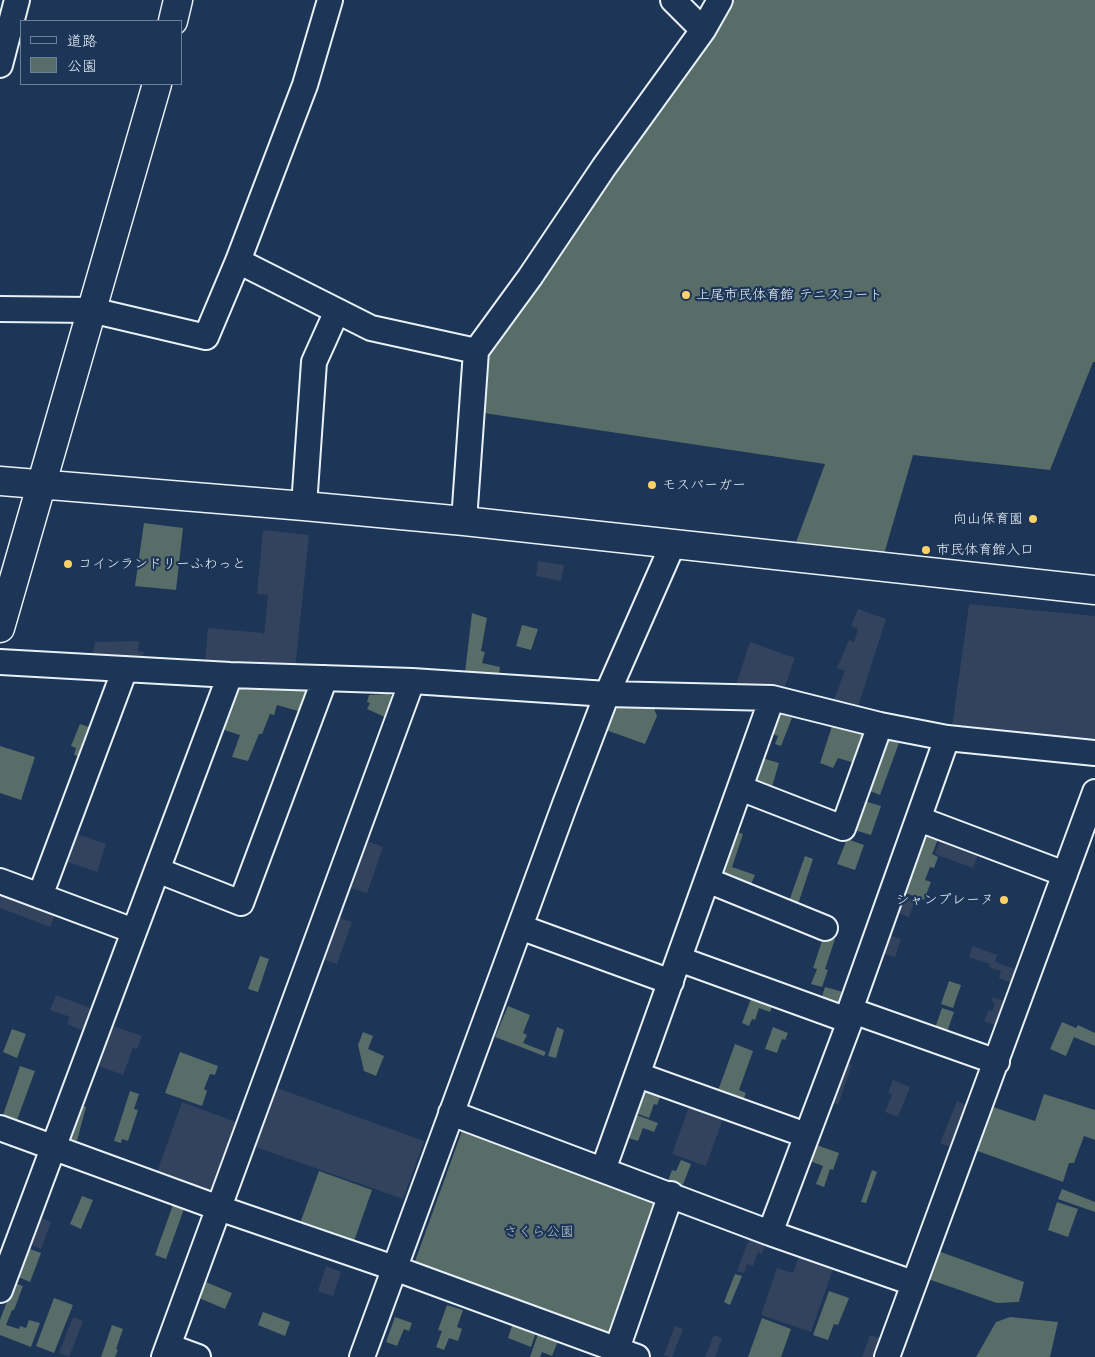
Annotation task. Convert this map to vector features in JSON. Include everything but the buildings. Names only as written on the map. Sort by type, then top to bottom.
[{"type":"street","points":[[0,65],[4,33],[17,0]]},
{"type":"street","points":[[173,20],[178,0]]},
{"type":"street","points":[[0,308],[91,310],[206,337],[238,261],[305,85],[330,0]]},
{"type":"street","points":[[673,0],[703,30]]},
{"type":"street","points":[[464,521],[476,351],[530,277],[604,167],[703,30],[720,0]]},
{"type":"street","points":[[0,628],[6,591],[40,485],[156,85]]},
{"type":"street","points":[[238,261],[371,328],[476,351]]},
{"type":"street","points":[[304,506],[314,362],[337,311]]},
{"type":"street","points":[[0,481],[464,521],[1095,590]]},
{"type":"street","points":[[362,1357],[607,694],[673,544]]},
{"type":"street","points":[[0,662],[230,675],[412,681],[607,694],[772,698],[880,725],[947,738],[1095,753]]},
{"type":"street","points":[[40,896],[125,669]]},
{"type":"street","points":[[0,1290],[230,675]]},
{"type":"street","points":[[157,870],[241,903],[325,678]]},
{"type":"street","points":[[198,1357],[166,1352],[412,681]]},
{"type":"street","points":[[604,1170],[772,698]]},
{"type":"street","points":[[740,788],[843,828],[880,725]]},
{"type":"street","points":[[770,1232],[850,1015],[947,738]]},
{"type":"street","points":[[887,1357],[1095,792]]},
{"type":"street","points":[[919,819],[1065,874]]},
{"type":"street","points":[[707,880],[825,928]]},
{"type":"street","points":[[0,881],[134,931]]},
{"type":"street","points":[[520,927],[671,982]]},
{"type":"street","points":[[679,959],[997,1062]]},
{"type":"street","points":[[638,1074],[806,1135]]},
{"type":"street","points":[[451,1114],[914,1283]]},
{"type":"street","points":[[0,1128],[627,1353],[671,1194]]},
{"type":"shaded area","points":[[263,530],[309,535],[295,670],[205,662],[208,628],[263,633],[264,636],[268,595],[257,594]]},
{"type":"shaded area","points":[[538,561],[564,565],[561,581],[536,576]]},
{"type":"shaded area","points":[[969,604],[1095,616],[1095,743],[952,727]]},
{"type":"shaded area","points":[[858,609],[886,619],[857,710],[832,704],[845,671],[837,668],[849,640],[854,642],[858,629],[851,626]]},
{"type":"shaded area","points":[[139,641],[138,651],[144,652],[142,660],[92,658],[95,642]]},
{"type":"shaded area","points":[[750,642],[795,658],[782,695],[735,688]]},
{"type":"shaded area","points":[[74,833],[106,844],[97,872],[65,861]]},
{"type":"shaded area","points":[[941,837],[979,852],[973,868],[935,854]]},
{"type":"shaded area","points":[[364,840],[383,847],[367,893],[347,887]]},
{"type":"shaded area","points":[[0,889],[57,910],[50,927],[0,908]]},
{"type":"shaded area","points":[[899,894],[915,900],[909,917],[893,911]]},
{"type":"shaded area","points":[[337,917],[352,922],[337,964],[322,959]]},
{"type":"shaded area","points":[[885,934],[901,939],[895,957],[879,952]]},
{"type":"shaded area","points":[[973,946],[997,955],[995,962],[1020,971],[1015,984],[999,978],[1001,971],[989,967],[990,964],[969,957]]},
{"type":"shaded area","points":[[56,995],[93,1009],[84,1031],[67,1024],[70,1017],[50,1010]]},
{"type":"shaded area","points":[[993,997],[1009,1003],[1000,1027],[984,1021],[989,1010],[992,1011],[995,1003],[991,1001]]},
{"type":"shaded area","points":[[113,1026],[142,1036],[137,1049],[133,1048],[123,1075],[99,1066]]},
{"type":"shaded area","points":[[840,1061],[852,1065],[838,1105],[826,1101]]},
{"type":"shaded area","points":[[893,1080],[910,1087],[898,1117],[885,1112],[892,1095],[888,1093]]},
{"type":"shaded area","points":[[274,1087],[424,1141],[403,1199],[253,1146]]},
{"type":"shaded area","points":[[957,1101],[969,1106],[952,1148],[940,1143]]},
{"type":"shaded area","points":[[182,1102],[241,1124],[217,1188],[199,1191],[156,1175]]},
{"type":"shaded area","points":[[690,1104],[724,1116],[706,1166],[672,1154]]},
{"type":"shaded area","points":[[39,1217],[51,1222],[41,1249],[29,1244]]},
{"type":"shaded area","points":[[750,1237],[766,1242],[762,1254],[758,1252],[753,1266],[747,1264],[744,1273],[737,1271]]},
{"type":"shaded area","points":[[800,1254],[834,1266],[811,1332],[761,1315],[777,1268],[793,1273]]},
{"type":"shaded area","points":[[326,1266],[341,1272],[333,1296],[318,1291]]},
{"type":"shaded area","points":[[73,1317],[83,1321],[69,1357],[59,1353]]},
{"type":"shaded area","points":[[675,1326],[683,1329],[672,1357],[670,1357],[664,1355]]},
{"type":"shaded area","points":[[714,1335],[722,1338],[715,1357],[705,1357]]},
{"type":"shaded area","points":[[870,1335],[883,1339],[876,1357],[862,1357]]},
{"type":"green space","points":[[728,0],[1095,0],[1095,362],[1093,362],[1050,470],[913,455],[884,554],[795,545],[825,464],[477,412],[485,360],[716,26]]},
{"type":"green space","points":[[144,523],[183,528],[176,590],[135,586]]},
{"type":"green space","points":[[472,613],[487,618],[481,651],[485,652],[482,663],[500,667],[499,674],[465,673]]},
{"type":"green space","points":[[522,625],[538,629],[531,650],[516,646]]},
{"type":"green space","points":[[245,685],[307,689],[312,696],[305,713],[277,705],[274,715],[270,714],[262,734],[259,734],[248,761],[232,757],[240,735],[221,729],[238,688]]},
{"type":"green space","points":[[389,694],[395,699],[387,718],[367,709],[370,703],[367,702],[369,695]]},
{"type":"green space","points":[[631,703],[653,706],[657,716],[645,744],[606,730],[614,709]]},
{"type":"green space","points":[[778,712],[792,718],[781,746],[775,744],[778,736],[770,733]]},
{"type":"green space","points":[[80,724],[95,729],[84,758],[74,755],[76,748],[71,746]]},
{"type":"green space","points":[[832,726],[864,734],[861,765],[838,758],[833,768],[820,763]]},
{"type":"green space","points":[[884,741],[899,743],[880,795],[867,790]]},
{"type":"green space","points":[[0,746],[35,757],[21,800],[0,793]]},
{"type":"green space","points":[[762,758],[779,763],[771,790],[754,785]]},
{"type":"green space","points":[[864,801],[881,806],[871,835],[854,830]]},
{"type":"green space","points":[[735,831],[743,834],[732,867],[755,875],[749,889],[720,876]]},
{"type":"green space","points":[[926,832],[939,837],[932,854],[938,857],[934,868],[930,867],[925,880],[931,882],[924,900],[900,891],[921,836]]},
{"type":"green space","points":[[847,839],[864,845],[855,870],[837,864]]},
{"type":"green space","points":[[805,856],[813,859],[797,907],[788,904]]},
{"type":"green space","points":[[824,935],[835,939],[825,969],[828,970],[822,987],[811,984],[817,969],[813,968]]},
{"type":"green space","points":[[260,956],[269,959],[258,992],[248,989]]},
{"type":"green space","points":[[949,981],[961,985],[953,1008],[941,1004]]},
{"type":"green space","points":[[825,987],[847,993],[841,1009],[819,1006]]},
{"type":"green space","points":[[752,996],[773,1004],[770,1012],[759,1008],[755,1020],[752,1019],[749,1026],[742,1023]]},
{"type":"green space","points":[[508,1006],[530,1015],[523,1033],[527,1035],[523,1043],[546,1052],[544,1056],[495,1037]]},
{"type":"green space","points":[[942,1008],[954,1012],[946,1035],[934,1031]]},
{"type":"green space","points":[[1062,1022],[1076,1028],[1078,1025],[1095,1033],[1095,1046],[1074,1037],[1066,1056],[1050,1049]]},
{"type":"green space","points":[[557,1027],[564,1030],[556,1058],[548,1056]]},
{"type":"green space","points":[[773,1027],[788,1033],[785,1040],[782,1039],[777,1053],[765,1049]]},
{"type":"green space","points":[[12,1029],[26,1034],[17,1058],[3,1052]]},
{"type":"green space","points":[[363,1032],[373,1036],[368,1049],[384,1056],[376,1076],[364,1071],[358,1045]]},
{"type":"green space","points":[[735,1044],[753,1051],[739,1090],[746,1093],[741,1106],[716,1096]]},
{"type":"green space","points":[[180,1052],[218,1066],[215,1075],[210,1074],[204,1089],[207,1091],[202,1106],[165,1093]]},
{"type":"green space","points":[[20,1066],[35,1071],[17,1120],[3,1115]]},
{"type":"green space","points":[[645,1089],[661,1095],[657,1105],[654,1104],[649,1118],[636,1113]]},
{"type":"green space","points":[[130,1091],[139,1094],[134,1109],[138,1110],[128,1141],[122,1139],[121,1143],[114,1141]]},
{"type":"green space","points":[[1044,1094],[1095,1110],[1095,1140],[1084,1136],[1074,1163],[1069,1163],[1063,1182],[975,1150],[990,1106],[1035,1121]]},
{"type":"green space","points":[[78,1104],[86,1107],[77,1141],[68,1138]]},
{"type":"green space","points":[[637,1115],[658,1123],[654,1132],[643,1128],[638,1141],[628,1138]]},
{"type":"green space","name":"さくら公園","points":[[463,1128],[664,1200],[615,1336],[414,1264]]},
{"type":"green space","points":[[811,1143],[839,1153],[833,1170],[830,1169],[824,1187],[816,1184],[823,1166],[805,1159]]},
{"type":"green space","points":[[681,1160],[691,1164],[682,1187],[668,1181],[672,1170],[676,1171]]},
{"type":"green space","points":[[872,1170],[877,1172],[866,1203],[861,1202]]},
{"type":"green space","points":[[319,1171],[372,1190],[353,1244],[299,1226]]},
{"type":"green space","points":[[1062,1189],[1095,1202],[1095,1212],[1058,1199]]},
{"type":"green space","points":[[82,1196],[93,1200],[81,1229],[70,1224]]},
{"type":"green space","points":[[174,1202],[185,1206],[166,1259],[155,1255]]},
{"type":"green space","points":[[1057,1202],[1078,1209],[1068,1237],[1048,1230]]},
{"type":"green space","points":[[27,1248],[41,1253],[30,1282],[16,1276]]},
{"type":"green space","points":[[938,1251],[1024,1282],[1019,1302],[997,1303],[928,1279]]},
{"type":"green space","points":[[735,1274],[742,1276],[730,1305],[724,1302]]},
{"type":"green space","points":[[206,1282],[232,1293],[225,1309],[199,1298]]},
{"type":"green space","points":[[14,1283],[23,1286],[6,1325],[19,1329],[20,1326],[26,1328],[29,1320],[40,1323],[31,1347],[0,1335],[0,1320]]},
{"type":"green space","points":[[829,1291],[849,1298],[838,1325],[834,1324],[828,1340],[813,1335]]},
{"type":"green space","points":[[54,1298],[73,1305],[54,1353],[36,1346]]},
{"type":"green space","points":[[447,1305],[463,1310],[457,1327],[462,1329],[458,1341],[449,1338],[444,1350],[436,1347],[442,1331],[438,1330]]},
{"type":"green space","points":[[263,1312],[290,1322],[285,1336],[258,1325]]},
{"type":"green space","points":[[395,1317],[412,1323],[409,1331],[404,1329],[397,1346],[386,1342]]},
{"type":"green space","points":[[1010,1317],[1058,1322],[1050,1357],[976,1357],[996,1322]]},
{"type":"green space","points":[[762,1318],[791,1329],[781,1357],[748,1357]]},
{"type":"green space","points":[[513,1323],[536,1332],[531,1347],[508,1338]]},
{"type":"green space","points":[[112,1325],[123,1329],[116,1349],[118,1350],[115,1357],[101,1357]]},
{"type":"green space","points":[[538,1334],[558,1341],[552,1356],[542,1352],[540,1357],[530,1357]]},
{"type":"place","name":"上尾市民体育館 テニスコート","points":[[686,295]]},
{"type":"place","name":"モスバーガー","points":[[652,485]]},
{"type":"place","name":"向山保育園","points":[[1033,519]]},
{"type":"place","name":"市民体育館入口","points":[[926,550]]},
{"type":"place","name":"コインランドリーふわっと","points":[[68,564]]},
{"type":"place","name":"シャンプレーヌ","points":[[1004,900]]}]
